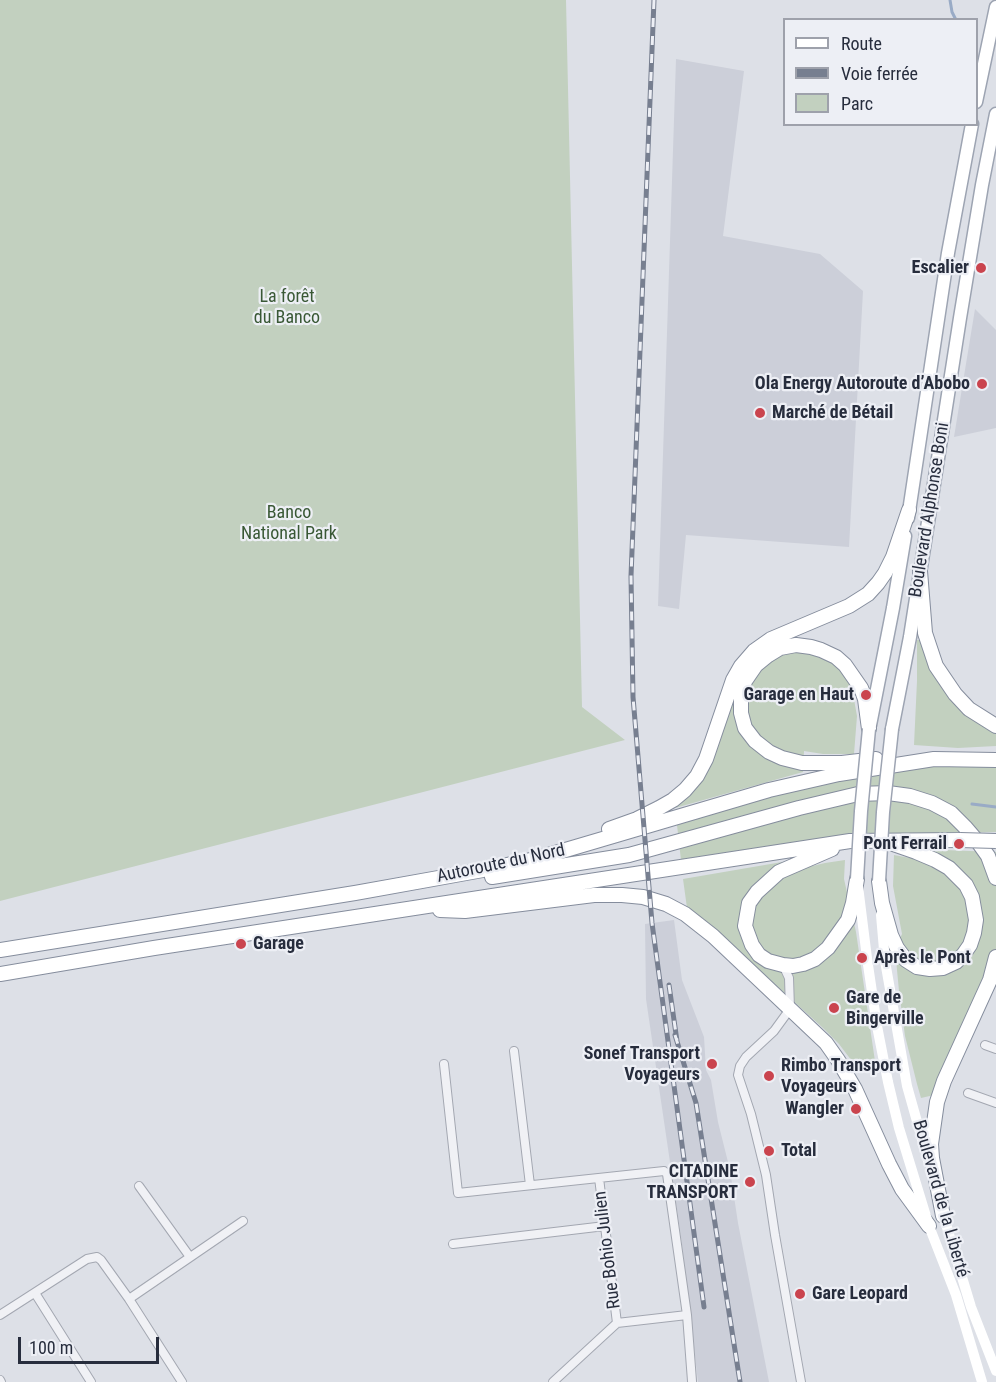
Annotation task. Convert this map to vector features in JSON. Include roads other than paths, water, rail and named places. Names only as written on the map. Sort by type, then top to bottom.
[{"type":"highway","points":[[589,844],[605,831],[659,808],[685,790],[697,776],[706,759],[733,680],[741,666],[754,651],[771,639],[849,606],[868,594],[885,573],[893,557],[909,510]]},
{"type":"highway","points":[[920,571],[926,633],[936,666],[955,694],[969,709],[996,726]]},
{"type":"highway","points":[[869,729],[865,699],[861,688],[845,665],[836,657],[821,650],[796,645],[780,648],[756,665],[745,681],[741,713],[745,728],[755,741],[769,752],[782,758],[802,763],[821,764],[906,756],[934,759]]},
{"type":"highway","name":"Autoroute du Nord","points":[[0,950],[483,870],[535,859],[769,790],[839,774],[934,759],[996,760]]},
{"type":"highway","points":[[355,893],[485,878],[629,855],[799,808],[858,794],[888,792],[932,803],[951,813],[978,842],[996,878]]},
{"type":"highway","points":[[879,881],[882,903],[891,935],[906,960],[917,967],[943,968],[956,962],[963,955],[970,945],[976,920],[972,897],[966,885],[950,868],[935,860],[880,840]]},
{"type":"highway","points":[[850,841],[779,872],[757,892],[749,903],[745,926],[752,945],[759,955],[768,961],[783,965],[793,966],[815,959],[828,948],[848,920],[857,879]]},
{"type":"highway","name":"Autoroute du Nord","points":[[0,974],[154,948],[850,841],[996,841]]},
{"type":"highway","points":[[411,908],[465,911],[594,895],[622,895],[643,897],[666,904],[685,914],[713,936],[821,1038],[838,1060],[855,1089],[902,1189],[929,1226]]},
{"type":"highway","points":[[944,1216],[931,1144],[937,1102],[944,1081],[990,980],[996,957]]},
{"type":"highway","points":[[981,1002],[996,981]]},
{"type":"main road","points":[[978,92],[996,7]]},
{"type":"main road","name":"Boulevard Alphonse Boni","points":[[879,881],[883,812],[892,729],[910,637],[960,318],[996,114]]},
{"type":"main road","name":"Boulevard Alphonse Boni","points":[[857,879],[869,729],[893,608],[948,253],[972,126]]},
{"type":"main road","points":[[857,879],[877,1026],[899,1128],[929,1226],[956,1295],[982,1382]]},
{"type":"main road","name":"Boulevard de la Liberté","points":[[879,881],[885,961],[907,1086],[971,1308],[996,1371]]},
{"type":"street","points":[[783,965],[789,978],[790,1009],[774,1031],[746,1057],[740,1066],[738,1075],[751,1114],[766,1175],[801,1382]]},
{"type":"street","points":[[985,1045],[996,1049]]},
{"type":"street","points":[[514,1051],[530,1185]]},
{"type":"street","points":[[444,1064],[458,1193],[666,1172],[687,1315],[691,1382]]},
{"type":"street","points":[[968,1093],[996,1103]]},
{"type":"street","name":"Rue Bohio Julien","points":[[599,1178],[617,1323]]},
{"type":"street","points":[[139,1186],[190,1257]]},
{"type":"street","points":[[129,1299],[243,1221]]},
{"type":"street","points":[[453,1244],[605,1226]]},
{"type":"street","points":[[0,1315],[87,1259],[97,1257],[129,1299],[182,1382]]},
{"type":"street","points":[[35,1293],[91,1382]]},
{"type":"street","points":[[553,1382],[617,1323],[687,1315]]},
{"type":"waterway","points":[[950,0],[955,18]]},
{"type":"waterway","points":[[972,804],[996,807]]},
{"type":"railway","points":[[654,0],[631,576],[633,697],[652,923],[704,1307]]},
{"type":"railway","points":[[669,985],[677,1041]]},
{"type":"railway","points":[[675,1035],[696,1103],[740,1382]]},
{"type":"place","name":"Escalier","points":[[981,268]]},
{"type":"place","name":"Ola Energy Autoroute d’Abobo","points":[[982,384]]},
{"type":"place","name":"Marché de Bétail","points":[[760,413]]},
{"type":"place","name":"Garage en Haut","points":[[866,695]]},
{"type":"place","name":"Pont Ferrail","points":[[959,844]]},
{"type":"place","name":"Garage","points":[[241,944]]},
{"type":"place","name":"Après le Pont","points":[[862,958]]},
{"type":"place","name":"Gare de Bingerville","points":[[834,1008]]},
{"type":"place","name":"Sonef Transport Voyageurs","points":[[712,1064]]},
{"type":"place","name":"Rimbo Transport Voyageurs","points":[[769,1076]]},
{"type":"place","name":"Wangler","points":[[856,1109]]},
{"type":"place","name":"Total","points":[[769,1151]]},
{"type":"place","name":"CITADINE TRANSPORT","points":[[750,1182]]},
{"type":"place","name":"Gare Leopard","points":[[800,1294]]},
{"type":"park label","name":"La forêt du Banco","points":[[287,307]]},
{"type":"park label","name":"Banco National Park","points":[[289,523]]}]
